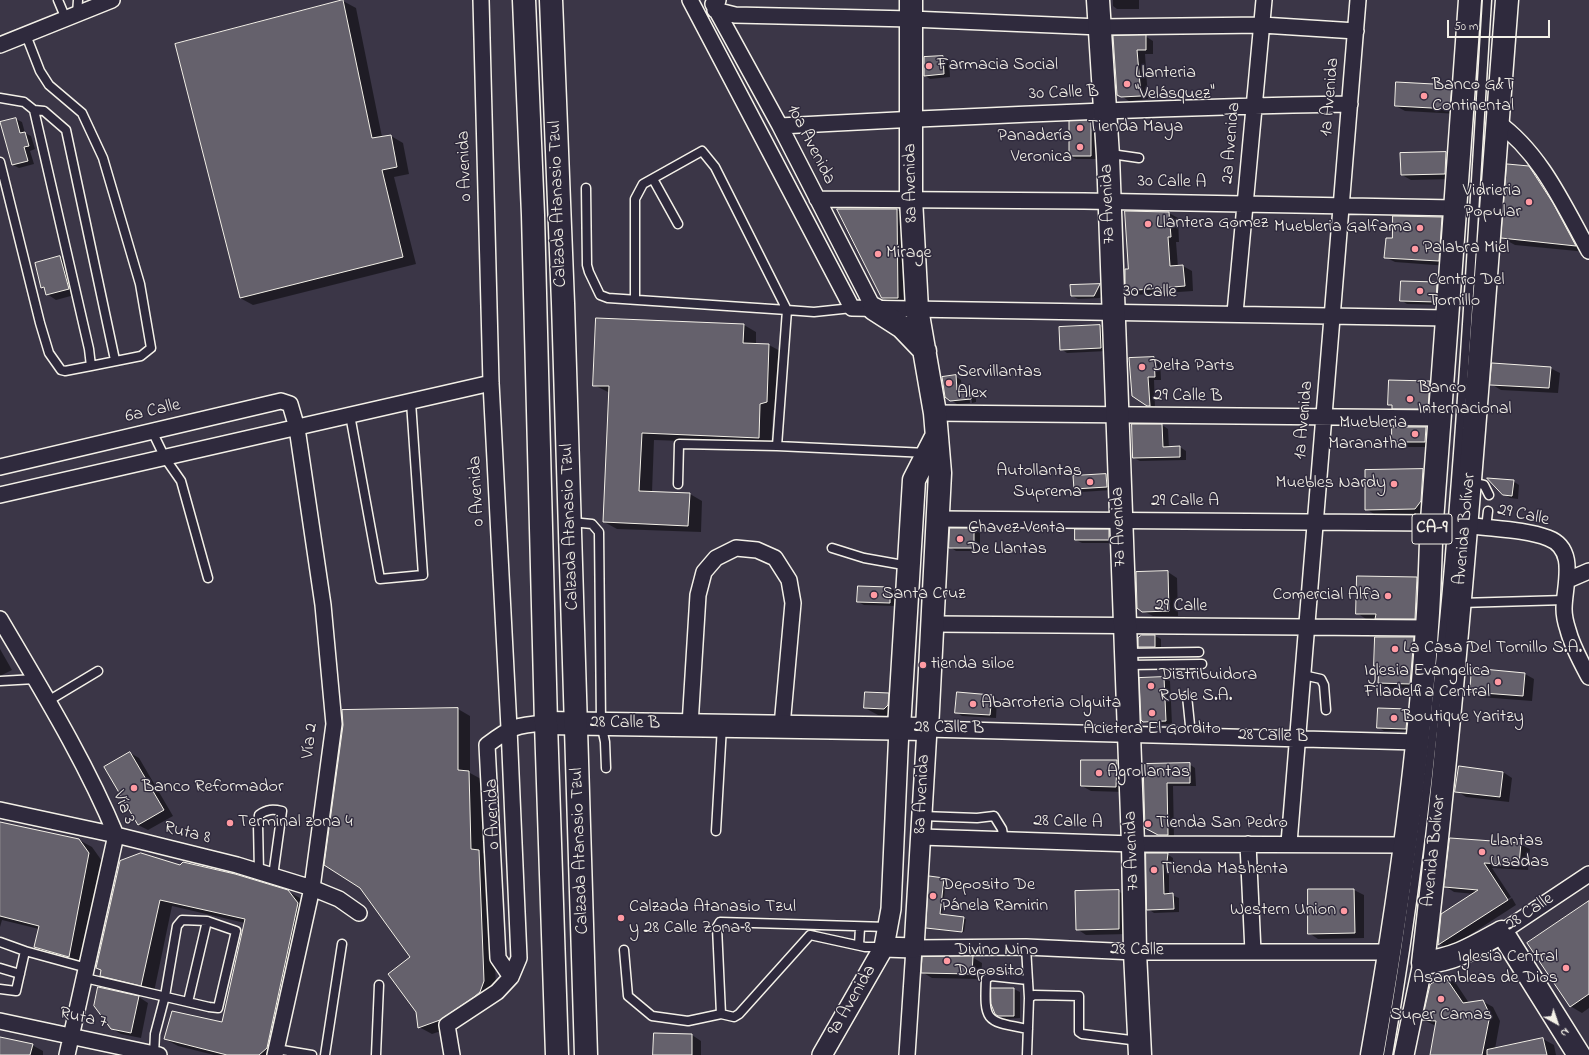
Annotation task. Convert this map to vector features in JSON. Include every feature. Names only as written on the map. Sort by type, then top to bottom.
[{"type":"main road","name":"Calzada Atanasio Tzul","points":[[524,0],[533,215],[546,723],[557,1055]]},
{"type":"main road","name":"Calzada Atanasio Tzul","points":[[551,0],[577,723],[586,1055]]},
{"type":"main road","name":"7a Avenida","points":[[1098,0],[1108,156],[1116,415],[1133,844],[1135,952],[1140,1048]]},
{"type":"main road","name":"Avenida Bolívar","points":[[1372,1055],[1390,952],[1406,844],[1417,742],[1427,628],[1432,523],[1441,418],[1470,0]]},
{"type":"main road","name":"Avenida Bolívar","points":[[1423,963],[1460,604],[1476,526],[1470,482],[1507,0]]},
{"type":"main road","name":"8a Avenida","points":[[911,10],[911,199],[917,309],[935,413],[933,447],[940,473],[934,624],[927,729]]},
{"type":"main road","points":[[874,309],[902,327],[925,351]]},
{"type":"main road","name":"8a Avenida","points":[[899,728],[914,480],[933,447]]},
{"type":"main road","name":"28 Calle B","points":[[546,723],[927,729]]},
{"type":"main road","points":[[1502,932],[1579,1055]]},
{"type":"main road","name":"28 Calle","points":[[1423,963],[1444,960],[1466,952],[1502,932]]},
{"type":"street","points":[[0,45],[26,35],[74,11],[112,0]]},
{"type":"street","name":"0 Avenida","points":[[452,1055],[447,1025],[497,992],[511,978],[519,958],[491,383],[481,0]]},
{"type":"street","points":[[690,0],[852,308]]},
{"type":"street","name":"2a Avenida","points":[[1235,313],[1264,0]]},
{"type":"street","name":"1a Avenida","points":[[1289,843],[1358,0]]},
{"type":"street","points":[[715,3],[735,15],[911,10],[1100,27],[1262,25],[1356,31]]},
{"type":"street","name":"10a Avenida","points":[[715,3],[874,309]]},
{"type":"street","name":"30 Calle B","points":[[780,126],[910,119],[1254,105],[1350,104]]},
{"type":"street","points":[[1497,122],[1512,132],[1535,160],[1561,201],[1589,251]]},
{"type":"street","name":"30 Calle A","points":[[816,199],[1245,203],[1455,208]]},
{"type":"street","name":"30 Calle","points":[[852,308],[1235,313],[1448,318]]},
{"type":"street","points":[[0,495],[491,383]]},
{"type":"street","name":"6a Calle","points":[[0,467],[281,401],[290,404],[297,428]]},
{"type":"street","name":"29 Calle B","points":[[935,413],[1441,418]]},
{"type":"street","name":"Vía 2","points":[[276,1052],[312,888],[334,724],[323,605],[297,428]]},
{"type":"street","name":"29 Calle A","points":[[938,519],[1432,523]]},
{"type":"street","name":"29 Calle","points":[[1476,526],[1549,538],[1558,545],[1564,554],[1568,565],[1568,580]]},
{"type":"street","points":[[690,725],[698,595],[704,572],[716,558],[736,548],[758,550],[775,558],[789,580],[793,603],[782,726]]},
{"type":"street","points":[[1589,571],[1568,580],[1564,609],[1568,629],[1576,653],[1589,677]]},
{"type":"street","name":"Vía 3","points":[[1,622],[48,701],[103,803],[116,835],[67,1055]]},
{"type":"street","name":"29 Calle","points":[[934,624],[1427,628]]},
{"type":"street","name":"28 Calle B","points":[[487,745],[509,728],[524,724],[546,723]]},
{"type":"street","name":"8a Avenida","points":[[884,947],[891,909],[899,728]]},
{"type":"street","name":"28 Calle B","points":[[927,729],[1417,742]]},
{"type":"street","name":"8a Avenida","points":[[908,1055],[927,729]]},
{"type":"street","name":"0 Avenida","points":[[487,745],[498,958],[511,978]]},
{"type":"street","name":"Ruta 8","points":[[0,810],[116,835],[266,874],[312,888],[339,899],[359,913]]},
{"type":"street","name":"28 Calle A","points":[[921,837],[1133,844],[1406,844]]},
{"type":"street","points":[[1248,844],[1253,952]]},
{"type":"street","name":"28 Calle","points":[[1502,932],[1589,874]]},
{"type":"street","name":"28 Calle","points":[[884,947],[1026,948],[1135,952],[1390,952]]},
{"type":"street","name":"9a Avenida","points":[[822,1055],[884,947]]},
{"type":"street","name":"Avenida Bolívar","points":[[1404,1055],[1423,963]]},
{"type":"street","name":"Ruta 7","points":[[0,1021],[72,1035],[156,1054]]},
{"type":"lane","points":[[58,0],[74,11]]},
{"type":"lane","points":[[1388,1055],[1404,962],[1426,795],[1445,621],[1458,460],[1487,0]]},
{"type":"lane","points":[[0,162],[40,323],[50,353],[61,370],[65,371],[115,360],[142,356],[151,348],[140,284],[103,158],[82,113],[49,85],[40,70],[26,35]]},
{"type":"lane","points":[[0,98],[24,102],[34,110],[44,111],[66,130],[115,360]]},
{"type":"lane","points":[[34,110],[88,341],[91,366]]},
{"type":"lane","points":[[635,300],[634,199],[643,184],[702,151],[715,167],[787,310],[777,446]]},
{"type":"lane","points":[[1108,156],[1118,155],[1139,158]]},
{"type":"lane","points":[[653,179],[678,224]]},
{"type":"lane","points":[[586,188],[586,257],[588,272],[600,295],[608,298],[814,312],[852,308]]},
{"type":"lane","points":[[350,416],[380,579],[422,574],[411,402]]},
{"type":"lane","points":[[152,431],[165,458],[181,481],[208,578]]},
{"type":"lane","points":[[678,484],[679,444],[933,447]]},
{"type":"lane","points":[[1470,482],[1484,485],[1489,495]]},
{"type":"lane","points":[[1476,526],[1488,511]]},
{"type":"lane","points":[[570,522],[592,524],[599,532],[601,724],[605,742],[606,768]]},
{"type":"lane","points":[[832,548],[864,558],[909,566]]},
{"type":"lane","points":[[1460,604],[1565,600]]},
{"type":"lane","points":[[1125,659],[1199,652]]},
{"type":"lane","points":[[1125,659],[1202,664]]},
{"type":"lane","points":[[48,701],[98,671]]},
{"type":"lane","points":[[1302,675],[1321,679],[1324,685],[1326,710]]},
{"type":"lane","points":[[0,681],[35,679]]},
{"type":"lane","points":[[1187,696],[1192,735]]},
{"type":"lane","points":[[716,831],[722,725]]},
{"type":"lane","points":[[273,809],[282,811],[266,874],[258,824],[259,815],[264,811],[273,809]]},
{"type":"lane","points":[[922,816],[977,818],[994,816],[1002,828],[1004,840]]},
{"type":"lane","points":[[0,942],[86,973],[165,996],[218,1008],[236,931],[207,921],[182,920],[177,926],[165,996],[155,1034],[156,1054]]},
{"type":"lane","points":[[188,1002],[207,921]]},
{"type":"lane","points":[[720,1014],[717,927],[720,922],[860,928],[887,927]]},
{"type":"lane","points":[[859,945],[860,928]]},
{"type":"lane","points":[[624,950],[628,996],[652,1016],[688,1021],[720,1014],[734,1017],[739,1014],[810,935],[865,947],[884,947]]},
{"type":"lane","points":[[321,1055],[325,1055],[342,944]]},
{"type":"lane","points":[[1026,948],[1029,998],[1027,1055]]},
{"type":"lane","points":[[0,989],[16,992],[25,951]]},
{"type":"lane","points":[[0,968],[20,974]]},
{"type":"lane","points":[[1028,980],[991,976],[986,979],[985,997],[985,1010],[988,1017],[994,1021],[1028,1028]]},
{"type":"lane","points":[[376,1055],[379,985]]},
{"type":"lane","points":[[1029,998],[1034,995],[1079,996],[1079,1032],[1140,1048]]},
{"type":"lane","points":[[276,1052],[312,1055]]},
{"type":"building","points":[[343,0],[372,138],[391,135],[397,167],[382,170],[403,257],[240,298],[175,44]]},
{"type":"building","points":[[1146,35],[1146,50],[1137,50],[1141,96],[1121,97],[1117,95],[1113,36]]},
{"type":"building","name":"Farmacia Social","points":[[943,56],[944,74],[924,76],[924,57]]},
{"type":"building","name":"Banco G&T Continental","points":[[1396,82],[1452,85],[1450,109],[1395,106]]},
{"type":"building","points":[[16,118],[20,133],[25,132],[29,146],[24,147],[28,161],[12,165],[0,122]]},
{"type":"building","points":[[1091,120],[1091,156],[1069,156],[1069,121]]},
{"type":"building","points":[[1446,152],[1445,174],[1401,175],[1400,153]]},
{"type":"building","name":"Vidrieria Popular","points":[[1507,164],[1529,166],[1553,203],[1576,246],[1501,238]]},
{"type":"building","name":"Mirage","points":[[837,209],[897,209],[898,298],[882,298]]},
{"type":"building","points":[[1125,211],[1169,212],[1171,237],[1168,237],[1170,266],[1183,265],[1185,286],[1125,291],[1125,269],[1128,269]]},
{"type":"building","points":[[1393,216],[1442,217],[1439,261],[1384,258],[1386,238],[1392,238]]},
{"type":"building","points":[[60,256],[69,289],[46,295],[44,287],[41,288],[35,263]]},
{"type":"building","name":"Centro Del Tornillo","points":[[1401,281],[1437,282],[1436,302],[1400,301]]},
{"type":"building","points":[[1100,284],[1094,296],[1071,296],[1070,285]]},
{"type":"building","points":[[596,318],[744,324],[743,343],[769,344],[767,402],[760,404],[759,438],[642,433],[639,491],[690,493],[688,526],[603,522],[609,386],[593,386]]},
{"type":"building","points":[[1100,325],[1101,348],[1060,350],[1059,327]]},
{"type":"building","points":[[1154,357],[1155,377],[1148,377],[1150,406],[1147,406],[1132,396],[1129,358]]},
{"type":"building","points":[[1492,363],[1551,367],[1549,388],[1490,385]]},
{"type":"building","name":"Servillantas Alex","points":[[956,375],[957,390],[970,389],[971,399],[950,401],[945,397],[942,377]]},
{"type":"building","points":[[1389,380],[1430,381],[1428,409],[1392,409],[1392,405],[1388,405]]},
{"type":"building","points":[[1132,424],[1162,424],[1163,447],[1180,446],[1180,457],[1133,458]]},
{"type":"building","points":[[1392,427],[1426,427],[1425,442],[1392,442]]},
{"type":"building","name":"Muebles Nardy","points":[[1423,469],[1421,501],[1415,509],[1365,510],[1365,470]]},
{"type":"building","name":"Autollantas Suprema","points":[[1106,474],[1107,487],[1074,489],[1073,476]]},
{"type":"building","points":[[1487,478],[1514,480],[1512,496],[1503,495]]},
{"type":"building","name":"Chavez Venta De Llantas","points":[[950,528],[974,528],[974,548],[949,548]]},
{"type":"building","points":[[1075,529],[1109,529],[1109,540],[1075,540]]},
{"type":"building","points":[[1168,571],[1169,611],[1142,612],[1137,608],[1136,572]]},
{"type":"building","name":"Comercial Alfa","points":[[1357,576],[1417,577],[1415,619],[1375,619],[1376,614],[1356,614]]},
{"type":"building","name":"Santa Cruz","points":[[858,586],[890,587],[890,603],[857,602]]},
{"type":"building","points":[[1142,635],[1155,635],[1155,647],[1138,647],[1138,638]]},
{"type":"building","name":"La Casa Del Tornillo S.A.","points":[[1375,637],[1414,637],[1410,684],[1378,683],[1379,666],[1374,666]]},
{"type":"building","name":"Iglesia Evangelica Filadelfia Central","points":[[1472,668],[1525,673],[1523,696],[1470,692]]},
{"type":"building","points":[[1164,677],[1166,721],[1143,722],[1141,720],[1139,678]]},
{"type":"building","points":[[865,692],[889,693],[888,705],[884,709],[864,708]]},
{"type":"building","name":"Abarroteria Olguita","points":[[957,692],[992,695],[990,715],[955,713]]},
{"type":"building","points":[[458,708],[458,770],[469,771],[471,849],[479,850],[484,981],[480,992],[474,997],[440,1020],[418,1028],[416,1012],[388,974],[410,957],[360,888],[324,865],[343,725],[342,710]]},
{"type":"building","name":"Boutique Yaritzy","points":[[1378,708],[1408,709],[1406,729],[1377,728]]},
{"type":"building","name":"Banco Reformador","points":[[130,752],[164,810],[138,825],[104,767]]},
{"type":"building","name":"Agrollantas","points":[[1081,760],[1117,760],[1116,787],[1081,786]]},
{"type":"building","points":[[1190,763],[1190,783],[1167,783],[1168,835],[1158,835],[1145,828],[1143,764]]},
{"type":"building","points":[[1459,766],[1503,772],[1500,797],[1455,792]]},
{"type":"building","points":[[0,822],[79,839],[89,853],[69,957],[34,947],[39,926],[0,916]]},
{"type":"building","points":[[1450,838],[1521,843],[1519,865],[1484,863],[1508,900],[1438,945],[1441,914],[1478,890],[1444,887]]},
{"type":"building","points":[[141,853],[180,865],[183,862],[235,874],[288,890],[298,903],[267,1048],[259,1055],[227,1055],[164,1039],[172,1011],[222,1022],[245,919],[160,900],[141,986],[100,976],[101,970],[96,968],[120,861]]},
{"type":"building","points":[[1146,853],[1168,853],[1167,862],[1163,862],[1164,894],[1173,893],[1174,909],[1147,910]]},
{"type":"building","name":"Deposito De Pánela Ramirin","points":[[929,876],[944,878],[940,914],[964,917],[962,932],[926,928]]},
{"type":"building","points":[[1308,889],[1354,889],[1355,933],[1308,934]]},
{"type":"building","points":[[1119,890],[1119,929],[1076,930],[1075,891]]},
{"type":"building","name":"Iglesia Central Asambleas de Dios","points":[[1589,901],[1589,994],[1570,1007],[1527,943]]},
{"type":"building","name":"Divino Nino Deposito","points":[[973,956],[972,974],[921,973],[922,957]]},
{"type":"building","points":[[1444,975],[1463,1003],[1483,1000],[1490,1015],[1482,1055],[1430,1055],[1436,1021],[1422,1020],[1430,985]]},
{"type":"building","points":[[98,987],[139,996],[131,1033],[111,1029],[94,1006]]},
{"type":"building","points":[[991,988],[1014,988],[1014,1016],[998,1016],[995,1014],[991,1004]]},
{"type":"building","points":[[654,1033],[692,1034],[692,1055],[653,1055]]},
{"type":"building","points":[[0,1037],[33,1044],[30,1055],[0,1055]]},
{"type":"building","points":[[1543,1038],[1547,1055],[1487,1055],[1487,1050]]},
{"type":"place","name":"Farmacia Social","points":[[929,66]]},
{"type":"place","name":"Llanteria \"Velásquez\"","points":[[1127,84]]},
{"type":"place","name":"Banco G&T Continental","points":[[1424,96]]},
{"type":"place","name":"Tienda Maya","points":[[1080,128]]},
{"type":"place","name":"Panadería Veronica","points":[[1080,147]]},
{"type":"place","name":"Vidrieria Popular","points":[[1529,202]]},
{"type":"place","name":"Llantera Gomez","points":[[1148,224]]},
{"type":"place","name":"Muebleria Galfama","points":[[1420,228]]},
{"type":"place","name":"Palabra Miel","points":[[1415,249]]},
{"type":"place","name":"Mirage","points":[[878,254]]},
{"type":"place","name":"Centro Del Tornillo","points":[[1420,291]]},
{"type":"place","name":"Delta Parts","points":[[1142,367]]},
{"type":"place","name":"Servillantas Alex","points":[[949,383]]},
{"type":"place","name":"Banco Internacional","points":[[1410,399]]},
{"type":"place","name":"Muebleria Maranatha","points":[[1415,434]]},
{"type":"place","name":"Autollantas Suprema","points":[[1090,482]]},
{"type":"place","name":"Muebles Nardy","points":[[1394,484]]},
{"type":"place","name":"Chavez Venta De Llantas","points":[[960,539]]},
{"type":"place","name":"Santa Cruz","points":[[874,595]]},
{"type":"place","name":"Comercial Alfa","points":[[1388,596]]},
{"type":"place","name":"La Casa Del Tornillo S.A.","points":[[1395,649]]},
{"type":"place","name":"tienda siloe","points":[[923,665]]},
{"type":"place","name":"Iglesia Evangelica Filadelfia Central","points":[[1498,682]]},
{"type":"place","name":"Distribuidora Roble S.A.","points":[[1151,686]]},
{"type":"place","name":"Abarroteria Olguita","points":[[973,704]]},
{"type":"place","name":"Acietera El Gordito","points":[[1152,713]]},
{"type":"place","name":"Boutique Yaritzy","points":[[1394,718]]},
{"type":"place","name":"Agrollantas","points":[[1099,773]]},
{"type":"place","name":"Banco Reformador","points":[[134,788]]},
{"type":"place","name":"Terminal zona 4","points":[[230,823]]},
{"type":"place","name":"Tienda San Pedro","points":[[1148,824]]},
{"type":"place","name":"Llantas Usadas","points":[[1482,852]]},
{"type":"place","name":"Tienda Mashenta","points":[[1154,870]]},
{"type":"place","name":"Deposito De Pánela Ramirin","points":[[933,896]]},
{"type":"place","name":"Western Union","points":[[1344,911]]},
{"type":"place","name":"Calzada Atanasio Tzul y 28 Calle Zona 8","points":[[621,918]]},
{"type":"place","name":"Divino Nino Deposito","points":[[947,961]]},
{"type":"place","name":"Iglesia Central Asambleas de Dios","points":[[1566,968]]},
{"type":"place","name":"Super Camas","points":[[1441,999]]}]
